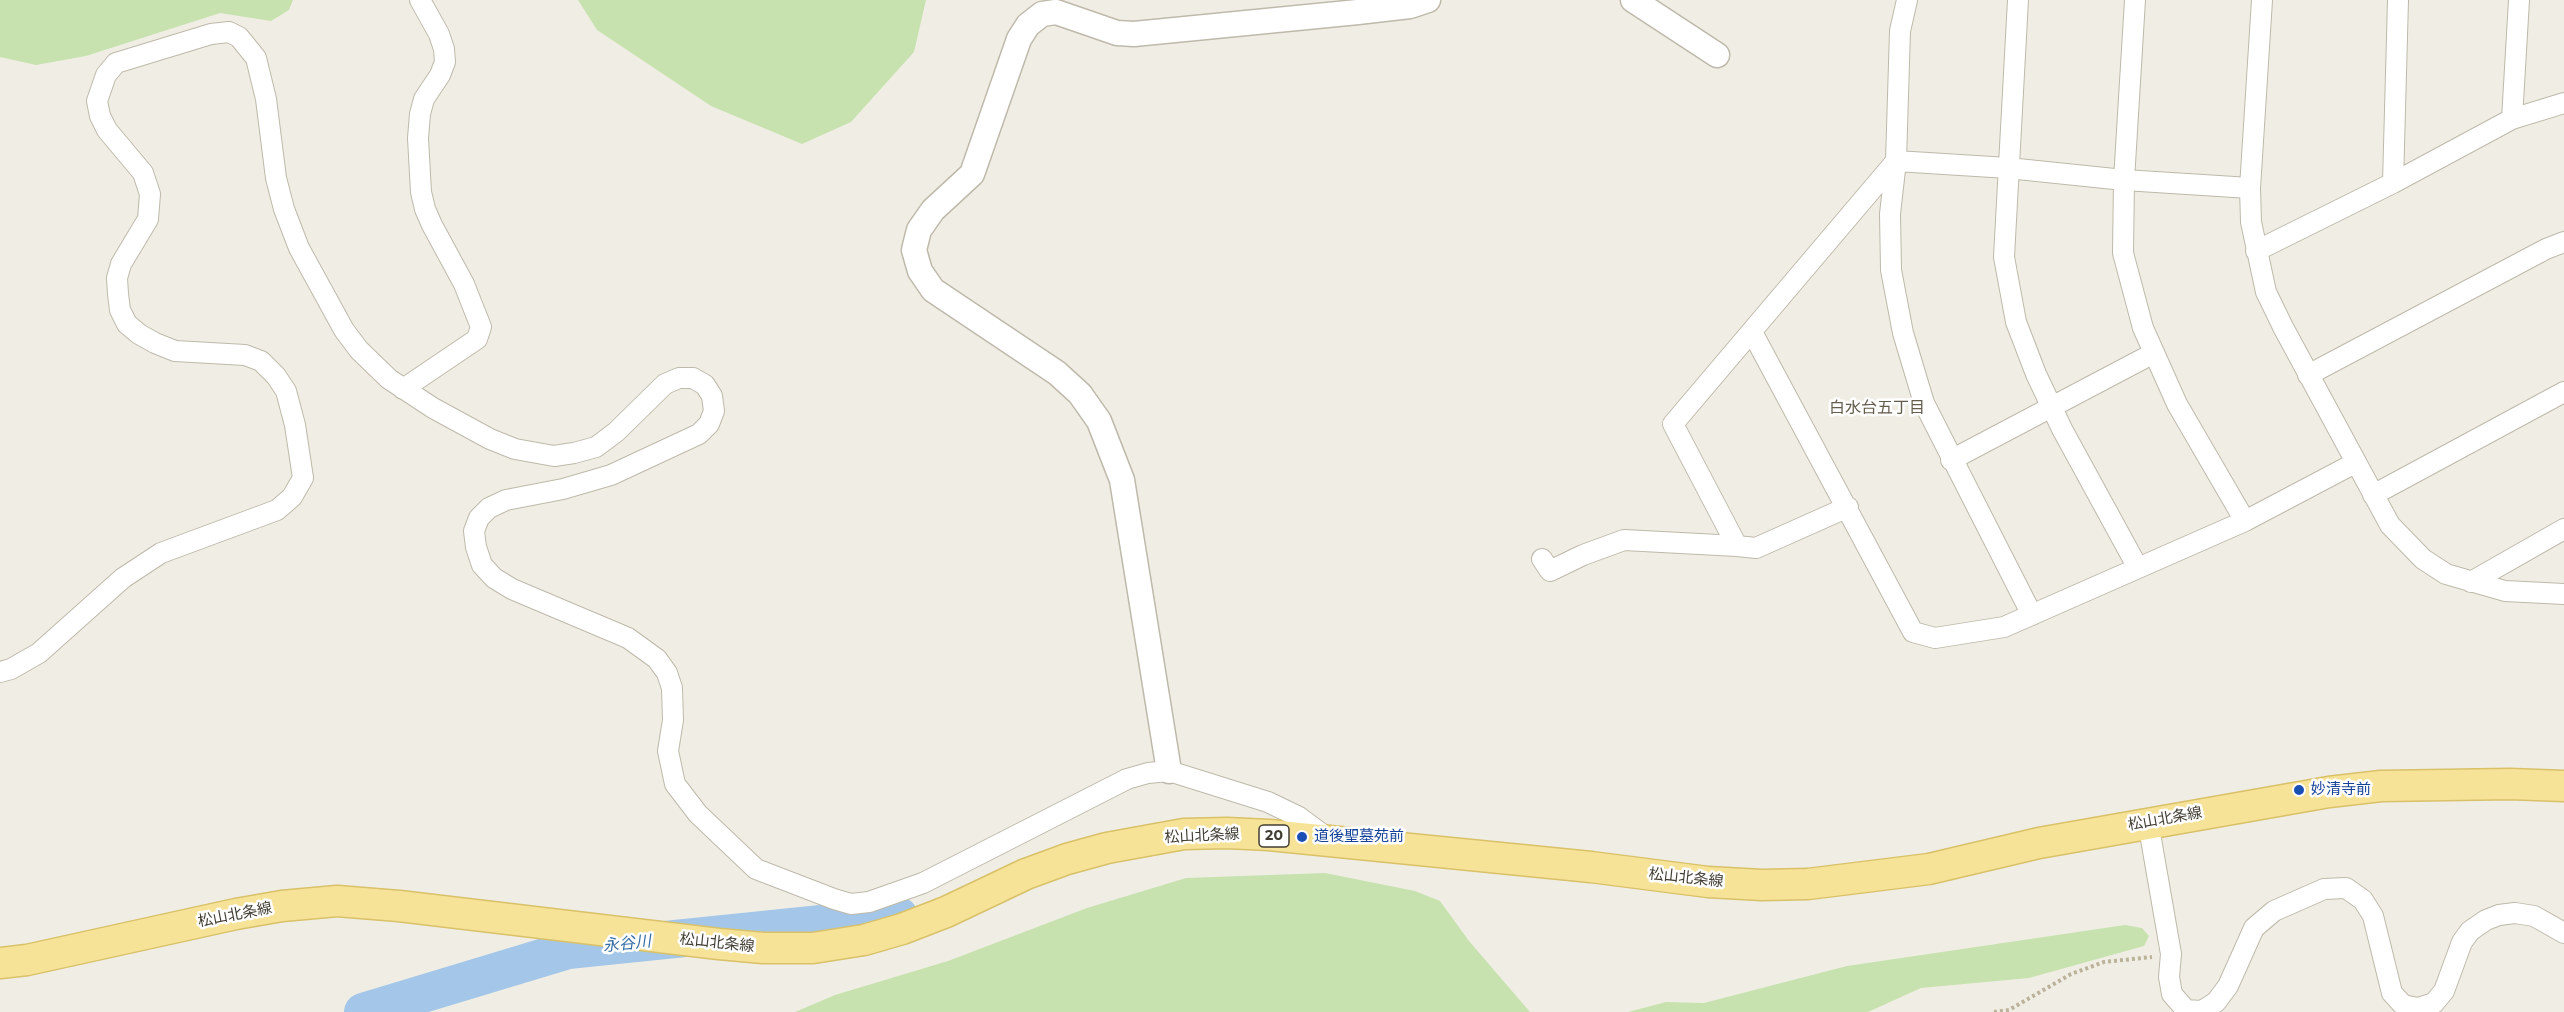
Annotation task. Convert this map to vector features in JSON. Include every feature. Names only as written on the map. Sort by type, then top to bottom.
[{"type":"main road","name":"松山北条線","points":[[0,963],[27,960],[236,914],[282,906],[337,902],[399,906],[719,944],[763,948],[813,948],[864,940],[902,929],[946,912],[1026,874],[1067,859],[1118,846],[1185,834],[1227,833],[1334,842],[1591,867],[1708,882],[1808,885],[1929,868],[2148,822],[2330,792],[2381,786],[2510,784],[2564,786]]},
{"type":"street","points":[[403,389],[477,339],[481,327],[464,284],[432,225],[421,192],[418,138],[420,114],[424,99],[440,75],[445,62],[439,34],[420,0]]},
{"type":"street","points":[[1169,771],[1122,480],[1098,421],[1080,394],[1057,373],[933,290],[920,271],[914,250],[919,230],[933,210],[972,174],[1019,39],[1028,25],[1042,14],[1056,12],[1117,33],[1134,34],[1410,6],[1428,0]]},
{"type":"street","points":[[1633,0],[1716,54]]},
{"type":"street","points":[[1907,0],[1900,31],[1896,161],[1890,214],[1891,270],[1903,333],[1924,403],[1951,460],[2032,615]]},
{"type":"street","points":[[2018,0],[2004,257],[2016,321],[2051,407],[2138,568]]},
{"type":"street","points":[[2135,0],[2124,180],[2123,253],[2143,328],[2177,404],[2245,521]]},
{"type":"street","points":[[2262,0],[2250,188],[2251,222],[2266,292],[2308,375],[2391,525],[2423,559],[2446,574],[2505,591],[2564,594]]},
{"type":"street","points":[[2393,183],[2398,0]]},
{"type":"street","points":[[2512,119],[2519,0]]},
{"type":"street","points":[[0,672],[11,669],[39,653],[123,578],[161,553],[277,510],[292,497],[303,478],[295,425],[285,391],[276,376],[261,361],[245,355],[223,352],[175,351],[139,334],[127,324],[120,310],[117,278],[121,264],[148,219],[150,207],[148,185],[143,173],[107,130],[100,116],[98,100],[100,88],[106,75],[116,63],[211,34],[229,32],[239,37],[256,58],[266,99],[276,178],[284,209],[299,248],[344,330],[374,366],[403,389],[459,424],[490,440],[514,449],[554,456],[596,447],[616,432],[665,384],[679,378],[693,378],[705,385],[712,396],[714,411],[709,424],[699,434],[611,475],[563,489],[506,501],[489,508],[479,518],[474,531],[482,565],[494,578],[512,589],[628,638],[657,659],[667,673],[672,688],[673,720],[668,751],[675,784],[698,814],[756,869],[842,902],[851,904],[869,902],[923,884],[1127,779],[1169,771],[1268,802],[1299,817],[1334,842]]},
{"type":"street","points":[[2256,251],[2393,183],[2512,119],[2564,103]]},
{"type":"street","points":[[1896,161],[2250,188]]},
{"type":"street","points":[[1737,546],[1673,424],[1896,161]]},
{"type":"street","points":[[2308,375],[2546,249],[2564,242]]},
{"type":"street","points":[[1752,333],[1848,507],[1913,632],[1935,638],[2004,627],[2245,521],[2355,463]]},
{"type":"street","points":[[1951,460],[2154,353]]},
{"type":"street","points":[[2373,495],[2564,392]]},
{"type":"street","points":[[1542,559],[1550,571],[1583,555],[1624,540],[1756,548],[1848,507]]},
{"type":"street","points":[[2471,582],[2564,529]]},
{"type":"street","points":[[2148,822],[2171,954],[2169,977],[2172,994],[2186,1010],[2202,1011],[2216,1002],[2228,986],[2254,928],[2274,911],[2324,890],[2346,888],[2363,900],[2373,916],[2392,993],[2403,1005],[2418,1008],[2434,1003],[2444,991],[2462,942],[2470,932],[2486,920],[2507,914],[2534,916],[2564,933]]},
{"type":"path","points":[[1994,1012],[2008,1010],[2071,974],[2104,962],[2171,954]]},
{"type":"green space","points":[[0,0],[293,0],[289,10],[271,21],[220,13],[86,56],[36,65],[0,57]]},
{"type":"green space","points":[[578,0],[926,0],[914,52],[851,122],[802,144],[711,106],[597,30]]},
{"type":"green space","points":[[1325,873],[1415,891],[1440,901],[1469,941],[1530,1012],[795,1012],[835,995],[948,961],[1087,908],[1186,878]]},
{"type":"green space","points":[[2125,925],[2142,928],[2149,936],[2144,946],[2029,978],[1921,988],[1868,1012],[1628,1012],[1666,1002],[1704,1003],[1847,966]]},
{"type":"waterway","name":"永谷川","points":[[363,1012],[568,950],[899,916]]},
{"type":"place","name":"妙清寺前","points":[[2299,790]]},
{"type":"place","name":"道後聖墓苑前","points":[[1302,837]]},
{"type":"district","name":"白水台五丁目","points":[[1877,408]]}]
